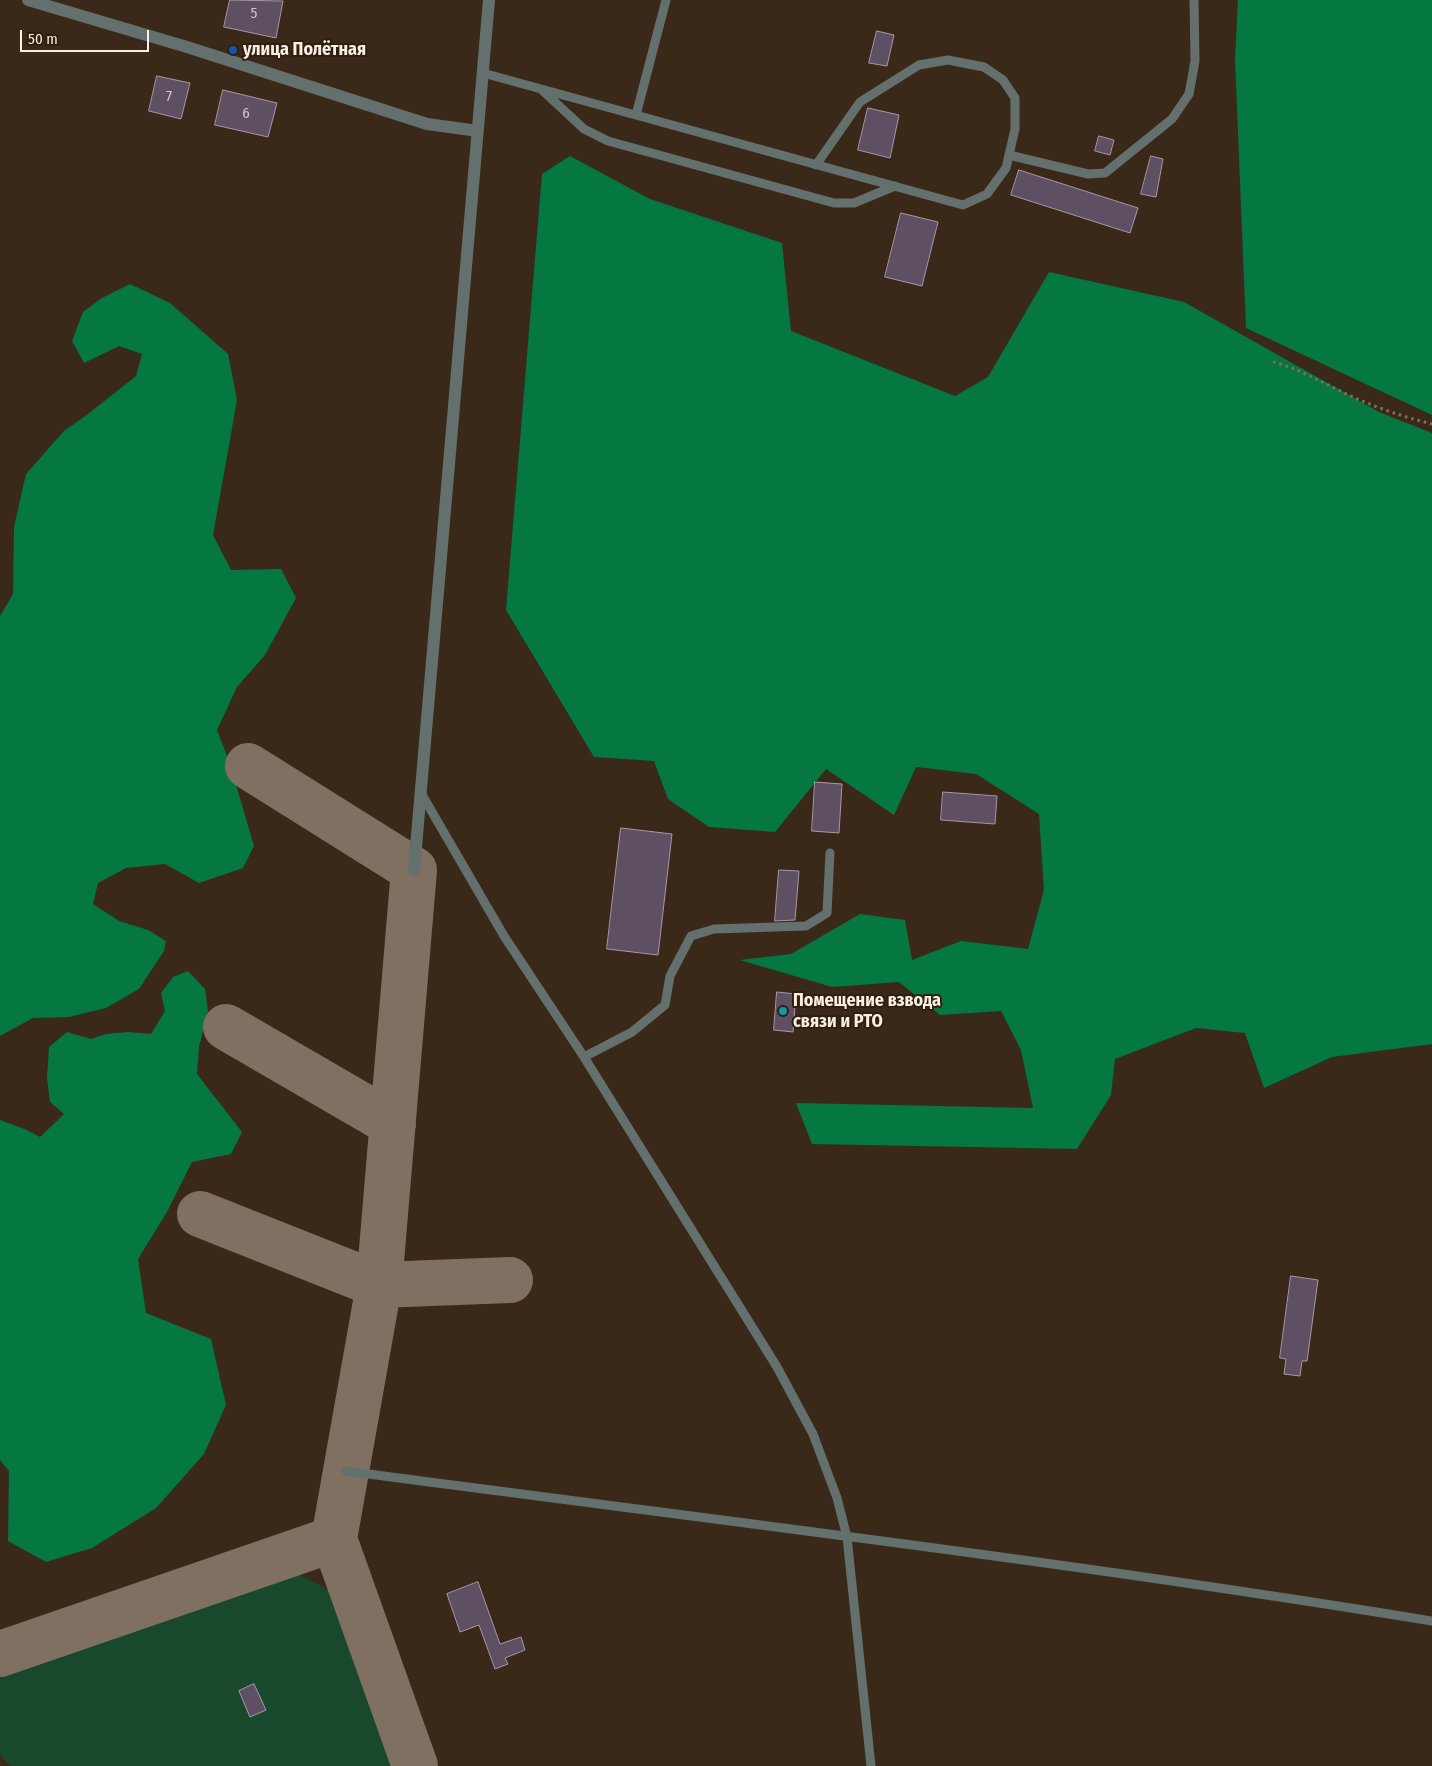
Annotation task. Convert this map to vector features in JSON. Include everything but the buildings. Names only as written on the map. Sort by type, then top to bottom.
[{"type":"street","points":[[28,0],[187,47],[427,124],[478,131]]},
{"type":"street","points":[[414,870],[489,0]]},
{"type":"lane","points":[[636,115],[666,0]]},
{"type":"lane","points":[[1009,154],[1088,174],[1104,173],[1172,119],[1189,94],[1195,61],[1194,0]]},
{"type":"lane","points":[[483,73],[540,88],[816,165],[962,205],[987,194],[1006,168],[1015,129],[1015,98],[1003,80],[984,67],[948,60],[919,65],[860,102],[816,165]]},
{"type":"lane","points":[[540,88],[584,128],[608,140],[834,203],[854,203],[895,186]]},
{"type":"lane","points":[[421,793],[504,936],[584,1056],[713,1267],[777,1367],[813,1434],[837,1498],[847,1537],[872,1766]]},
{"type":"lane","points":[[584,1056],[632,1032],[665,1005],[670,976],[691,936],[714,929],[806,926],[826,913],[830,854]]},
{"type":"lane","points":[[346,1471],[1297,1599],[1432,1621]]},
{"type":"path","points":[[1273,362],[1288,366],[1353,397],[1404,418],[1432,424]]},
{"type":"green space","points":[[1238,0],[1432,0],[1432,415],[1246,328],[1235,59]]},
{"type":"green space","points":[[570,156],[650,199],[782,243],[791,331],[955,396],[988,377],[1049,272],[1184,302],[1379,412],[1432,433],[1432,1044],[1332,1057],[1264,1088],[1245,1033],[1196,1028],[1115,1059],[1111,1095],[1077,1149],[812,1144],[796,1103],[1033,1108],[1021,1050],[1001,1011],[940,1015],[899,982],[832,987],[740,960],[791,954],[860,914],[905,920],[912,960],[961,941],[1028,949],[1044,890],[1039,814],[976,774],[916,767],[894,815],[826,769],[775,832],[709,827],[668,799],[654,761],[594,757],[506,610],[542,174]]},
{"type":"green space","points":[[130,284],[170,303],[228,354],[237,400],[213,535],[231,570],[281,569],[296,598],[265,655],[237,687],[217,730],[229,761],[254,846],[243,868],[199,883],[165,864],[126,868],[98,883],[93,904],[119,921],[148,930],[166,941],[164,951],[139,989],[106,1008],[69,1017],[33,1018],[0,1036],[0,616],[13,594],[14,527],[26,474],[64,431],[136,376],[142,354],[119,346],[84,363],[72,341],[83,312],[102,298]]},
{"type":"green space","points":[[188,971],[205,989],[208,1011],[199,1047],[197,1074],[242,1132],[231,1154],[192,1162],[167,1212],[138,1259],[146,1313],[211,1339],[226,1405],[204,1454],[156,1508],[92,1548],[46,1562],[8,1541],[9,1471],[0,1460],[0,1120],[40,1137],[64,1114],[50,1102],[47,1078],[49,1047],[67,1032],[91,1039],[106,1034],[128,1032],[151,1034],[165,1011],[161,993],[173,977]]},
{"type":"green space","points":[[284,1567],[329,1590],[392,1766],[11,1766],[0,1755],[0,1669]]},
{"type":"taxiway","points":[[248,766],[414,870],[379,1285],[334,1539]]},
{"type":"taxiway","points":[[226,1027],[393,1124]]},
{"type":"taxiway","points":[[200,1214],[379,1285],[510,1280]]},
{"type":"taxiway","points":[[0,1654],[334,1539],[415,1766]]},
{"type":"place","name":"улица Полётная","points":[[233,50]]},
{"type":"place","name":"Помещение взвода связи и РТО","points":[[783,1011]]}]
